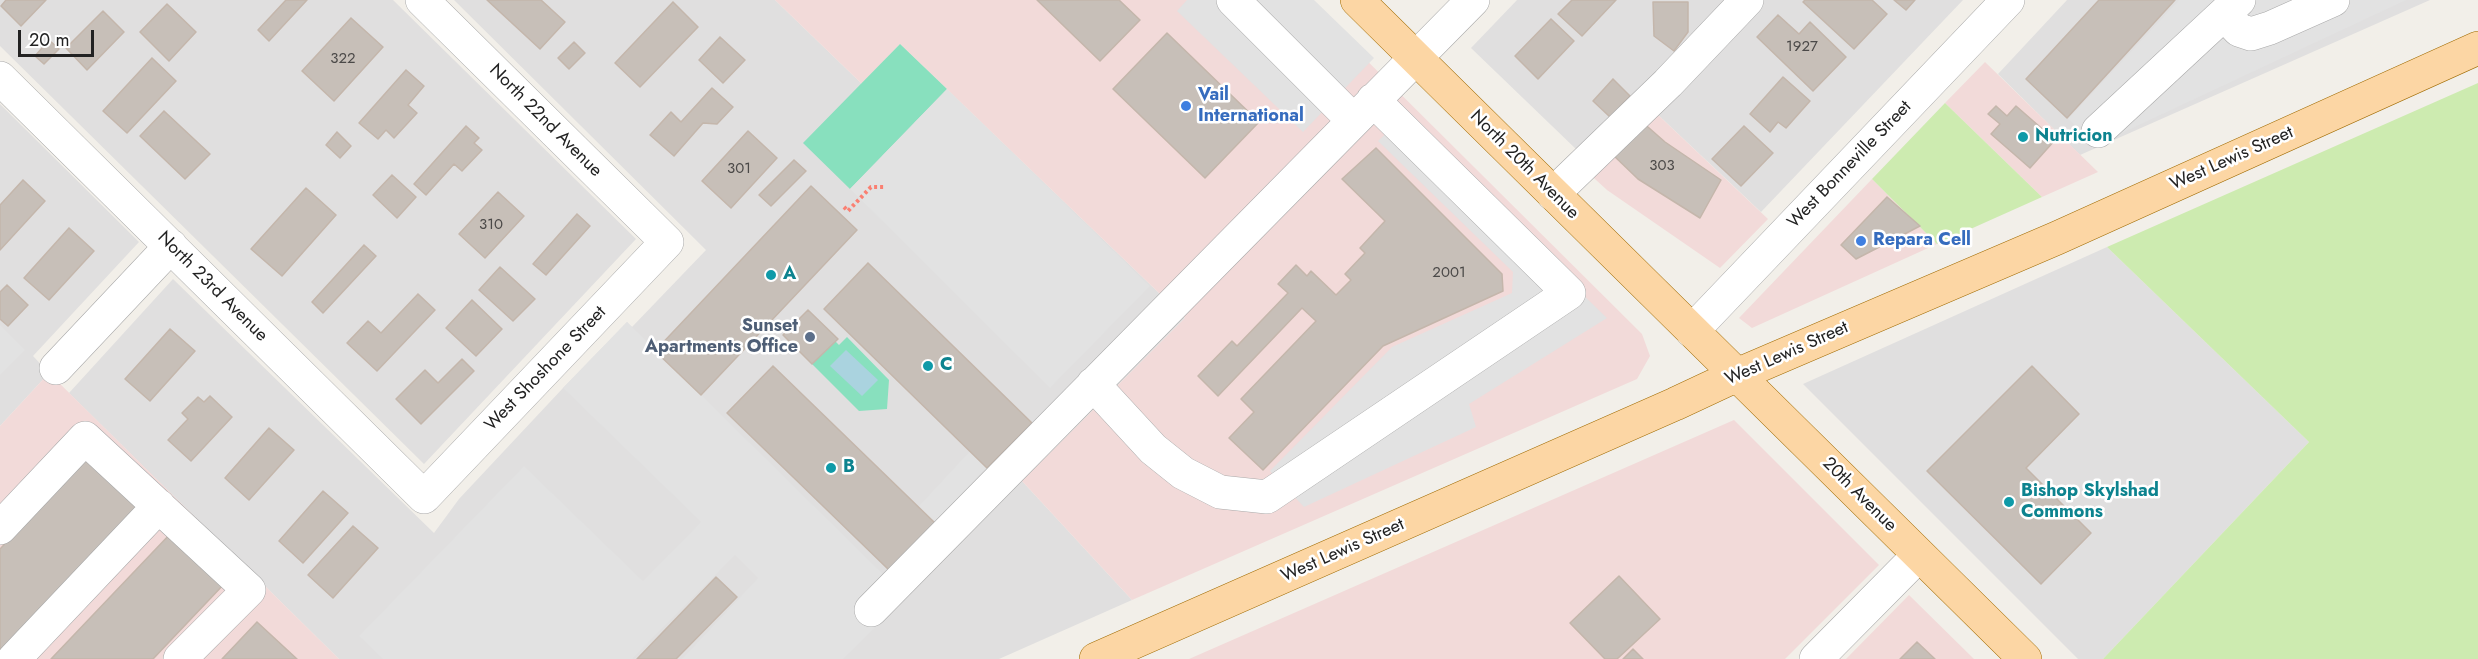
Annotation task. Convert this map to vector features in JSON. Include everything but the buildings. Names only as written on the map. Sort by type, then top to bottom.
[{"type":"main road","name":"North 20th Avenue","points":[[1357,0],[1692,331]]},
{"type":"main road","name":"West Lewis Street","points":[[1096,659],[1737,375],[2057,238],[2478,48]]},
{"type":"main road","name":"20th Avenue","points":[[1692,331],[2025,659]]},
{"type":"street","name":"North 22nd Avenue","points":[[423,0],[667,242]]},
{"type":"street","points":[[1093,384],[1153,449],[1183,473],[1220,492],[1267,497],[1569,293],[1363,110],[1233,0]]},
{"type":"street","points":[[871,610],[1473,0]]},
{"type":"street","points":[[1553,194],[1668,83],[1747,0]]},
{"type":"street","name":"West Bonneville Street","points":[[1692,331],[2008,0]]},
{"type":"street","points":[[2098,131],[2231,7],[2239,30],[2251,34],[2333,0]]},
{"type":"street","name":"North 23rd Avenue","points":[[0,78],[424,497]]},
{"type":"street","name":"West Shoshone Street","points":[[424,497],[667,242]]},
{"type":"street","points":[[56,368],[171,246]]},
{"type":"street","points":[[0,528],[85,438],[249,590],[180,659]]},
{"type":"street","points":[[14,659],[159,507]]},
{"type":"street","points":[[1816,659],[1919,555]]},
{"type":"path","points":[[844,207],[848,211],[871,187],[886,187]]},
{"type":"shaded area","points":[[0,0],[393,0],[636,239],[424,464],[0,46]]},
{"type":"shaded area","points":[[454,0],[775,0],[862,84],[900,44],[1185,318],[1022,481],[1132,600],[999,659],[339,659],[69,393],[173,279],[434,533],[459,499],[563,388],[627,322],[632,327],[706,250]]},
{"type":"shaded area","points":[[775,0],[1306,0],[1642,334],[1650,356],[1637,379],[1132,600],[1022,481],[1185,318],[900,44],[862,84]]},
{"type":"shaded area","points":[[1187,0],[1314,0],[1374,58],[1303,132],[1177,11]]},
{"type":"shaded area","points":[[1517,0],[1963,0],[1761,212],[1637,95],[1578,151],[1471,48]]},
{"type":"shaded area","points":[[2067,0],[2430,0],[2080,155],[1998,74]]},
{"type":"shaded area","points":[[2179,0],[2406,0],[2096,145],[2068,119]]},
{"type":"shaded area","points":[[1985,62],[2098,172],[2042,197],[1945,103]]},
{"type":"shaded area","points":[[947,89],[1150,286],[1050,388],[850,189]]},
{"type":"shaded area","points":[[1637,95],[1768,219],[1720,268],[1607,190],[1572,158]]},
{"type":"shaded area","points":[[0,104],[139,242],[33,356],[49,373],[0,426]]},
{"type":"shaded area","points":[[1401,119],[1607,318],[1469,404],[1476,427],[1304,507],[1270,471],[1392,347],[1512,293],[1513,272],[1378,141]]},
{"type":"shaded area","points":[[1872,179],[1937,244],[1752,328],[1739,318]]},
{"type":"shaded area","points":[[2107,247],[2309,442],[2103,659],[2078,659],[1803,384]]},
{"type":"shaded area","points":[[627,322],[883,574],[914,590],[843,659],[682,659],[758,578],[735,555],[632,659],[383,659],[359,636],[524,466],[643,581],[701,522],[563,388]]},
{"type":"shaded area","points":[[0,325],[25,350],[0,375]]},
{"type":"shaded area","points":[[49,373],[339,659],[0,659],[0,426]]},
{"type":"shaded area","points":[[1734,420],[1879,565],[1785,659],[1189,659]]},
{"type":"shaded area","points":[[970,451],[987,467],[935,523],[918,507]]},
{"type":"shaded area","points":[[1909,595],[1974,659],[1846,659]]},
{"type":"green space","points":[[900,44],[947,89],[850,189],[803,143]]},
{"type":"green space","points":[[2478,83],[2478,659],[2103,659],[2309,442],[2107,247]]},
{"type":"green space","points":[[1945,103],[2042,197],[1937,244],[1872,179]]},
{"type":"green space","points":[[847,337],[889,380],[887,409],[859,411],[812,364],[835,341],[839,345]]},
{"type":"water","points":[[846,350],[878,380],[862,396],[830,366]]},
{"type":"place","name":"Vail International","points":[[1186,106]]},
{"type":"place","name":"Nutricion","points":[[2023,137]]},
{"type":"place","name":"Repara Cell","points":[[1861,241]]},
{"type":"place","name":"A","points":[[771,275]]},
{"type":"place","name":"Sunset Apartments Office","points":[[810,337]]},
{"type":"place","name":"C","points":[[928,366]]},
{"type":"place","name":"B","points":[[831,468]]},
{"type":"place","name":"Bishop Skylshad Commons","points":[[2009,502]]}]
